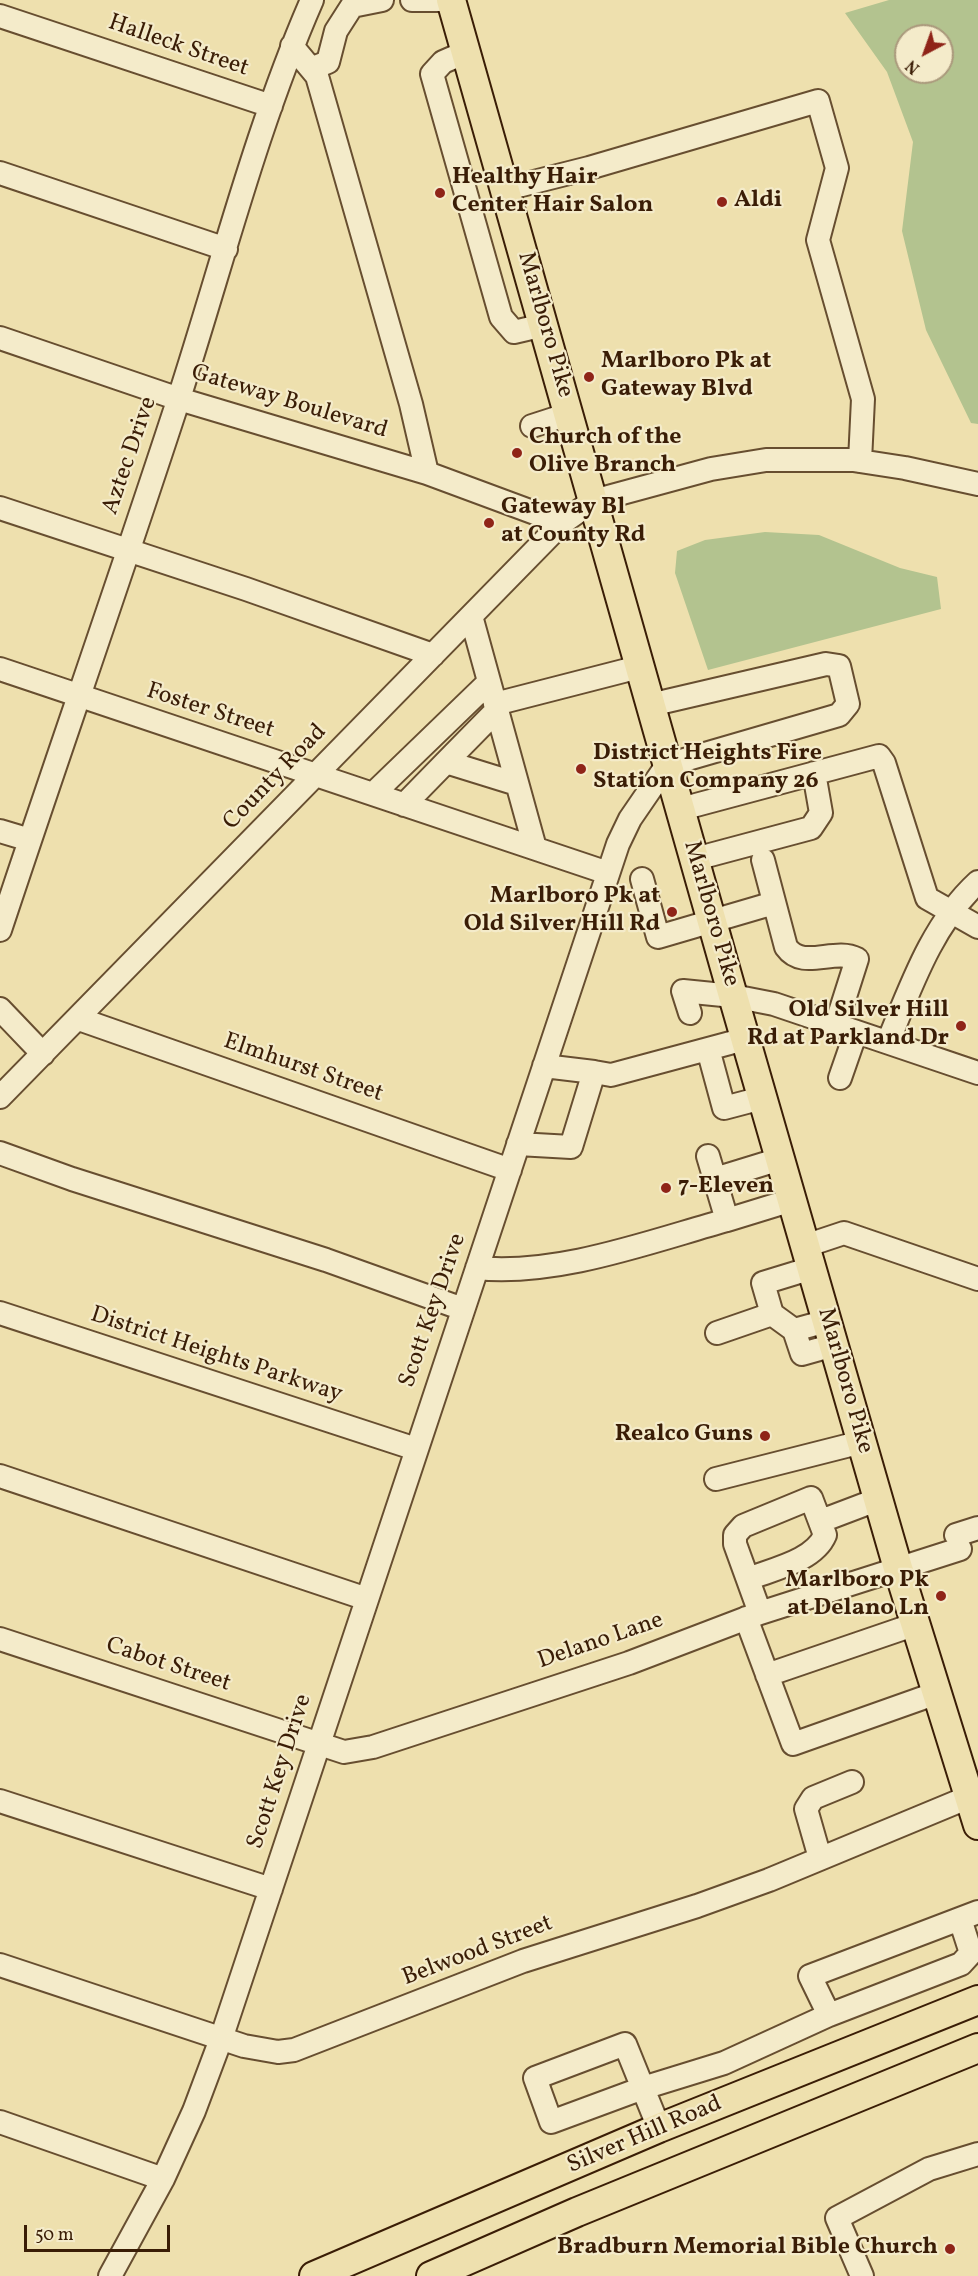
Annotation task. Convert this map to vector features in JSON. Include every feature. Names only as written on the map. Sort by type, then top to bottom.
[{"type":"main road","name":"Marlboro Pike","points":[[451,0],[762,1098],[898,1568],[978,1825]]},
{"type":"main road","name":"Silver Hill Road","points":[[314,2276],[659,2128],[978,2000]]},
{"type":"main road","name":"Silver Hill Road","points":[[431,2276],[577,2212],[978,2048]]},
{"type":"street","name":"Aztec Drive","points":[[0,930],[179,399],[271,106],[292,46],[312,0]]},
{"type":"street","points":[[313,68],[328,62],[336,31],[352,6],[382,0]]},
{"type":"street","points":[[412,0],[441,0]]},
{"type":"street","name":"Halleck Street","points":[[0,16],[271,106]]},
{"type":"street","points":[[292,46],[313,68],[405,382],[427,473]]},
{"type":"street","points":[[466,52],[442,62],[432,74],[501,318],[514,332],[544,326]]},
{"type":"street","points":[[463,181],[589,168],[818,101],[837,168],[818,240],[863,399],[860,461]]},
{"type":"street","points":[[0,173],[226,249]]},
{"type":"street","name":"Gateway Boulevard","points":[[0,338],[179,399],[427,473],[562,523]]},
{"type":"street","points":[[532,426],[569,414]]},
{"type":"street","points":[[593,501],[722,467],[766,460],[860,461],[978,484]]},
{"type":"street","name":"County Road","points":[[0,1097],[79,1019],[562,523],[593,501]]},
{"type":"street","points":[[0,508],[127,549],[433,655]]},
{"type":"street","points":[[471,616],[535,848]]},
{"type":"street","points":[[650,705],[826,664],[839,666],[848,705],[839,715],[667,765]]},
{"type":"street","points":[[404,805],[496,707],[639,667]]},
{"type":"street","name":"Foster Street","points":[[0,669],[608,873]]},
{"type":"street","points":[[374,794],[489,681]]},
{"type":"street","points":[[681,809],[879,756],[884,763],[927,898],[978,927]]},
{"type":"street","points":[[446,762],[517,784]]},
{"type":"street","name":"Scott Key Drive","points":[[110,2276],[164,2179],[194,2111],[221,2038],[608,873],[630,819],[667,765]]},
{"type":"street","points":[[695,859],[811,828],[820,813],[814,773]]},
{"type":"street","points":[[0,831],[30,840]]},
{"type":"street","points":[[763,860],[786,947],[792,955],[801,958],[849,955],[857,959],[840,1078]]},
{"type":"street","points":[[642,879],[658,938],[774,903]]},
{"type":"street","points":[[888,1042],[916,975],[950,913],[962,896],[978,882]]},
{"type":"street","points":[[690,1013],[683,991],[733,996],[774,1004],[978,1073]]},
{"type":"street","points":[[0,1009],[43,1054]]},
{"type":"street","name":"Elmhurst Street","points":[[79,1019],[510,1170]]},
{"type":"street","points":[[544,1066],[611,1075],[745,1039]]},
{"type":"street","points":[[708,1049],[724,1108],[762,1098]]},
{"type":"street","points":[[518,1144],[571,1147],[594,1072]]},
{"type":"street","points":[[0,1153],[219,1227],[326,1260],[463,1309]]},
{"type":"street","points":[[708,1156],[727,1220]]},
{"type":"street","points":[[715,1179],[780,1159]]},
{"type":"street","points":[[477,1268],[511,1270],[547,1267],[727,1220],[792,1200]]},
{"type":"street","points":[[831,1333],[802,1354],[795,1330],[772,1314],[763,1283],[844,1233],[978,1279]]},
{"type":"street","name":"District Heights Parkway","points":[[0,1313],[416,1449]]},
{"type":"street","points":[[717,1333],[772,1314]]},
{"type":"street","points":[[716,1479],[862,1443]]},
{"type":"street","points":[[0,1476],[367,1599]]},
{"type":"street","points":[[748,1579],[810,1554],[821,1546],[825,1535],[811,1498],[742,1526],[735,1535],[735,1544],[748,1579],[753,1616],[767,1675],[793,1744],[937,1693]]},
{"type":"street","points":[[821,1521],[879,1499]]},
{"type":"street","name":"Delano Lane","points":[[319,1744],[344,1752],[373,1747],[629,1663],[753,1616],[898,1568],[958,1542],[978,1528]]},
{"type":"street","points":[[767,1675],[916,1624]]},
{"type":"street","name":"Cabot Street","points":[[0,1639],[319,1744]]},
{"type":"street","points":[[820,1858],[806,1809],[813,1798],[852,1782]]},
{"type":"street","name":"Belwood Street","points":[[0,1965],[221,2038],[263,2050],[294,2050],[523,1961],[697,1906],[969,1797]]},
{"type":"street","points":[[0,1801],[271,1889]]},
{"type":"street","points":[[659,2128],[643,2088],[625,2044],[535,2078],[551,2122],[643,2088],[724,2063],[829,2015],[961,1964],[970,1953],[969,1915],[810,1976],[829,2015]]},
{"type":"street","points":[[0,2122],[164,2179]]},
{"type":"street","points":[[862,2276],[837,2218],[929,2169],[978,2154]]},
{"type":"green space","points":[[889,0],[978,0],[978,424],[971,423],[926,330],[902,231],[913,142],[887,72],[845,13]]},
{"type":"green space","points":[[765,532],[819,535],[900,568],[937,577],[941,609],[708,670],[675,573],[677,551],[705,540]]},
{"type":"place","name":"Healthy Hair Center Hair Salon","points":[[440,193]]},
{"type":"place","name":"Aldi","points":[[722,202]]},
{"type":"place","name":"Marlboro Pk at Gateway Blvd","points":[[589,377]]},
{"type":"place","name":"Church of the Olive Branch","points":[[517,453]]},
{"type":"place","name":"Gateway Bl at County Rd","points":[[489,523]]},
{"type":"place","name":"District Heights Fire Station Company 26","points":[[581,769]]},
{"type":"place","name":"Marlboro Pk at Old Silver Hill Rd","points":[[672,912]]},
{"type":"place","name":"Old Silver Hill Rd at Parkland Dr","points":[[961,1026]]},
{"type":"place","name":"7-Eleven","points":[[666,1188]]},
{"type":"place","name":"Realco Guns","points":[[765,1436]]},
{"type":"place","name":"Marlboro Pk at Delano Ln","points":[[941,1596]]},
{"type":"place","name":"Bradburn Memorial Bible Church","points":[[950,2249]]}]
